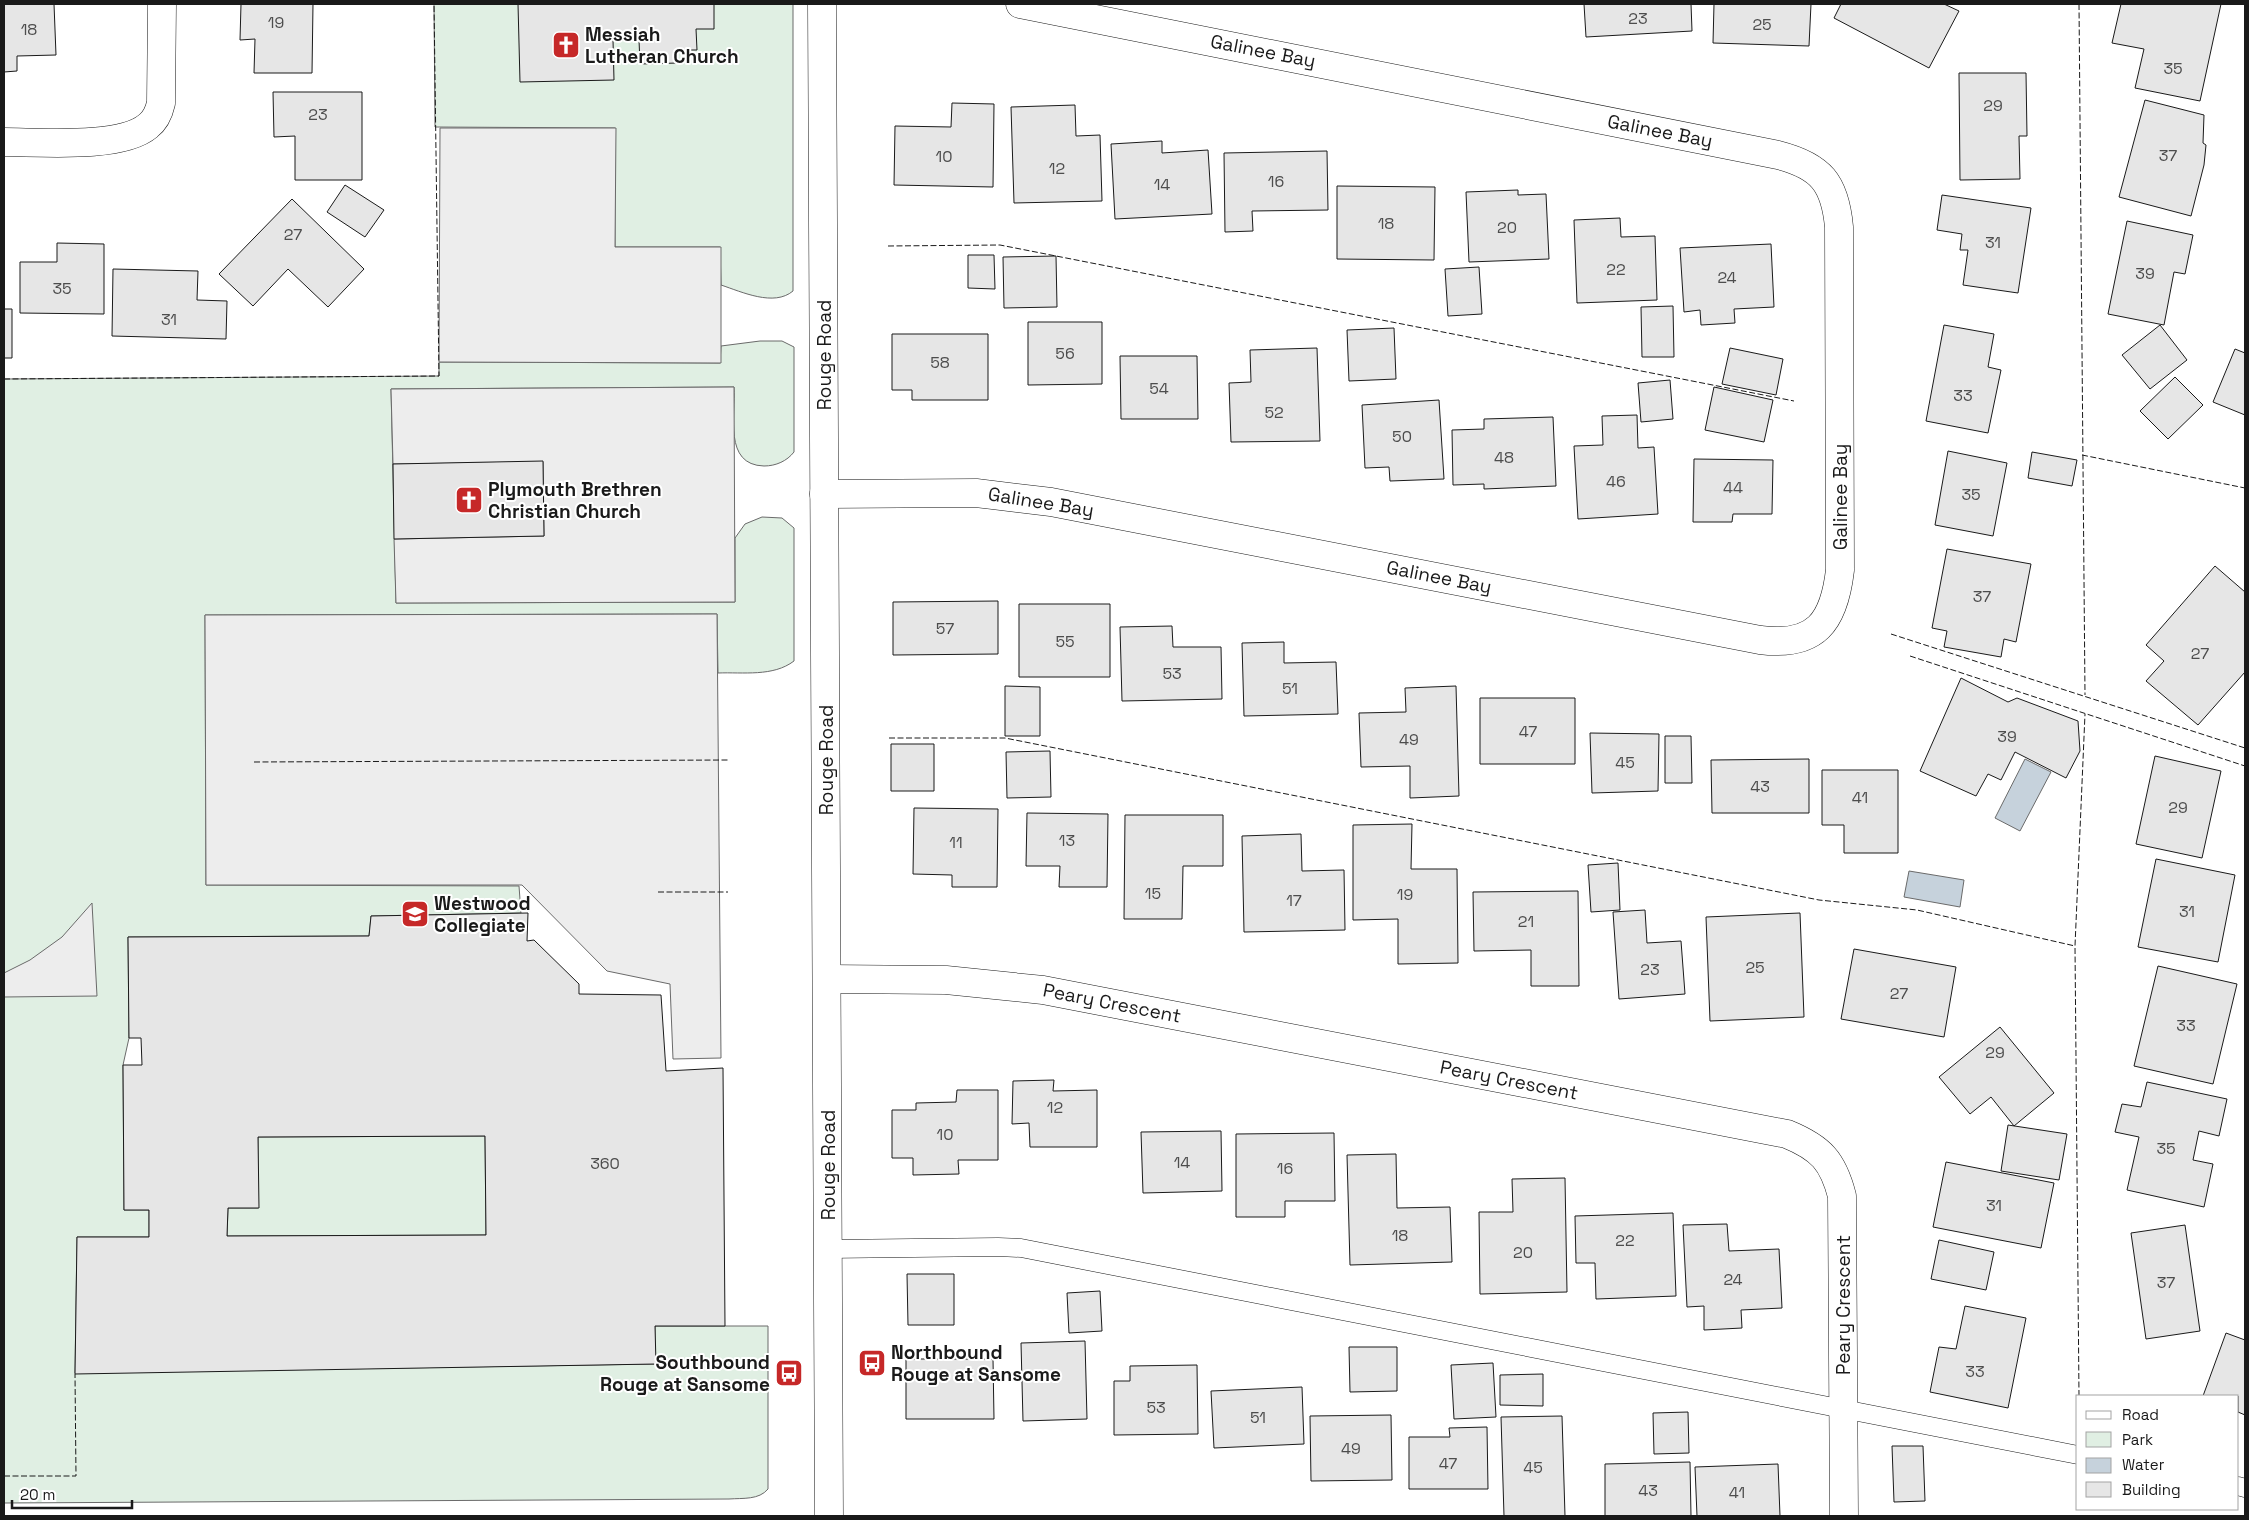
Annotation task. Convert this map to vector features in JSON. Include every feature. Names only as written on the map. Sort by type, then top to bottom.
[{"type":"street","points":[[4,142],[103,141],[129,137],[148,127],[158,113],[161,103],[162,4]]},
{"type":"street","name":"Rouge Road","points":[[822,4],[829,1516]]},
{"type":"street","name":"Galinee Bay","points":[[824,494],[976,493],[1051,502],[1769,641],[1778,642],[1795,639],[1809,633],[1822,625],[1831,611],[1837,592],[1840,570],[1839,228],[1837,208],[1831,191],[1813,167],[1799,160],[1769,153],[1020,4]]},
{"type":"street","name":"Peary Crescent","points":[[827,979],[946,980],[1043,990],[1788,1134],[1804,1140],[1815,1147],[1826,1158],[1833,1169],[1842,1196],[1844,1516]]},
{"type":"lane","points":[[828,1249],[1021,1248],[2076,1455]]},
{"type":"green space","points":[[434,4],[793,4],[793,291],[785,296],[767,298],[721,285],[720,247],[615,247],[615,128],[435,127]]},
{"type":"green space","points":[[760,341],[782,341],[794,347],[794,452],[785,460],[768,466],[751,463],[742,457],[737,448],[734,437],[734,387],[391,389],[396,603],[735,602],[735,538],[745,524],[762,517],[782,518],[794,528],[794,661],[786,666],[767,672],[718,673],[717,614],[205,615],[206,885],[519,886],[521,913],[371,916],[369,936],[128,937],[129,1038],[123,1065],[124,1210],[149,1210],[149,1237],[77,1237],[75,1373],[655,1364],[655,1326],[768,1326],[768,1489],[755,1497],[729,1499],[4,1503],[4,379],[439,376],[439,362],[720,363],[721,346]]},
{"type":"green space","points":[[485,1136],[486,1235],[227,1236],[228,1208],[258,1208],[258,1137]]},
{"type":"shaded area","points":[[440,128],[616,128],[615,247],[721,247],[721,363],[439,362]]},
{"type":"shaded area","points":[[734,387],[735,602],[396,603],[394,539],[544,536],[543,462],[393,464],[391,389]]},
{"type":"shaded area","points":[[717,614],[721,1058],[673,1059],[670,984],[607,971],[522,885],[206,885],[205,615]]},
{"type":"shaded area","points":[[92,903],[97,996],[4,997],[4,973],[30,960],[62,937]]},
{"type":"water","points":[[2025,759],[2051,772],[2020,831],[1995,818]]},
{"type":"water","points":[[1909,871],[1964,880],[1960,907],[1904,897]]},
{"type":"building","points":[[4,4],[54,4],[56,55],[17,56],[17,71],[4,72]]},
{"type":"building","points":[[241,4],[313,4],[312,73],[254,73],[255,39],[240,40]]},
{"type":"building","name":"Messiah Lutheran Church","points":[[518,4],[714,4],[714,29],[696,29],[697,50],[677,50],[678,63],[640,64],[639,40],[613,40],[614,80],[520,82]]},
{"type":"building","points":[[1584,4],[1691,4],[1692,31],[1586,37]]},
{"type":"building","points":[[1714,4],[1811,4],[1809,46],[1713,43]]},
{"type":"building","points":[[1841,4],[1944,4],[1959,11],[1929,68],[1834,18]]},
{"type":"building","points":[[2121,4],[2221,4],[2200,101],[2135,88],[2144,49],[2112,43]]},
{"type":"building","points":[[1959,73],[2026,73],[2027,136],[2019,136],[2020,179],[1960,180]]},
{"type":"building","points":[[273,92],[362,92],[362,180],[295,180],[295,136],[274,137]]},
{"type":"building","points":[[2145,100],[2204,115],[2203,143],[2206,145],[2204,165],[2191,216],[2119,197]]},
{"type":"building","points":[[952,103],[994,104],[993,187],[894,185],[895,126],[951,127]]},
{"type":"building","points":[[1075,105],[1076,136],[1100,135],[1102,201],[1014,203],[1011,107]]},
{"type":"building","points":[[1162,141],[1162,153],[1208,150],[1212,214],[1115,219],[1111,144]]},
{"type":"building","points":[[1327,151],[1328,210],[1252,211],[1253,231],[1225,232],[1224,153]]},
{"type":"building","points":[[345,185],[384,210],[365,237],[327,212]]},
{"type":"building","points":[[1337,186],[1435,187],[1434,260],[1337,259]]},
{"type":"building","points":[[1518,190],[1518,195],[1546,194],[1549,259],[1469,262],[1466,192]]},
{"type":"building","points":[[1942,195],[2031,208],[2018,293],[1963,285],[1968,250],[1960,250],[1962,234],[1937,230]]},
{"type":"building","points":[[292,199],[364,269],[328,307],[288,269],[253,306],[219,274]]},
{"type":"building","points":[[1620,218],[1621,237],[1655,236],[1657,300],[1577,303],[1574,220]]},
{"type":"building","points":[[2127,221],[2193,235],[2185,274],[2174,272],[2164,325],[2108,314]]},
{"type":"building","points":[[57,243],[104,244],[104,314],[20,313],[20,262],[57,262]]},
{"type":"building","points":[[1771,244],[1774,307],[1734,309],[1735,323],[1701,325],[1700,310],[1684,312],[1680,248]]},
{"type":"building","points":[[968,255],[994,255],[995,289],[968,288]]},
{"type":"building","points":[[1056,256],[1057,307],[1004,308],[1003,257]]},
{"type":"building","points":[[1479,267],[1482,314],[1448,316],[1445,269]]},
{"type":"building","points":[[113,269],[198,271],[197,300],[227,301],[226,339],[112,336]]},
{"type":"building","points":[[1673,306],[1674,357],[1642,357],[1641,307]]},
{"type":"building","points":[[4,309],[12,309],[12,358],[4,358]]},
{"type":"building","points":[[1028,322],[1102,322],[1102,384],[1028,385]]},
{"type":"building","points":[[1944,325],[1994,334],[1988,367],[2001,370],[1988,433],[1926,421]]},
{"type":"building","points":[[2160,325],[2187,360],[2150,389],[2122,355]]},
{"type":"building","points":[[1394,328],[1396,379],[1349,381],[1347,330]]},
{"type":"building","points":[[892,334],[988,334],[988,400],[912,400],[912,390],[892,390]]},
{"type":"building","points":[[1317,348],[1320,441],[1231,442],[1229,383],[1251,382],[1250,350]]},
{"type":"building","points":[[1730,348],[1783,359],[1776,395],[1722,384]]},
{"type":"building","points":[[2235,349],[2245,353],[2245,415],[2213,402]]},
{"type":"building","points":[[1120,356],[1197,356],[1198,419],[1121,419]]},
{"type":"building","points":[[2175,377],[2203,405],[2168,439],[2140,411]]},
{"type":"building","points":[[1670,380],[1673,419],[1641,422],[1638,383]]},
{"type":"building","points":[[1714,387],[1773,400],[1764,442],[1705,430]]},
{"type":"building","points":[[1439,400],[1444,479],[1390,481],[1389,467],[1365,468],[1362,405]]},
{"type":"building","points":[[1637,415],[1638,448],[1654,447],[1658,514],[1578,519],[1574,446],[1603,445],[1602,416]]},
{"type":"building","points":[[1553,417],[1556,486],[1484,489],[1484,484],[1453,485],[1452,430],[1484,429],[1484,419]]},
{"type":"building","points":[[1948,451],[2007,463],[1993,536],[1935,525]]},
{"type":"building","points":[[2032,452],[2077,460],[2072,486],[2028,478]]},
{"type":"building","points":[[1694,459],[1773,460],[1772,514],[1733,514],[1732,522],[1693,522]]},
{"type":"building","name":"Plymouth Brethren Christian Church","points":[[543,461],[544,536],[394,539],[393,464]]},
{"type":"building","points":[[1947,549],[2031,564],[2016,642],[2004,639],[2001,657],[1944,647],[1947,631],[1932,628]]},
{"type":"building","points":[[2215,566],[2245,592],[2245,672],[2198,725],[2146,681],[2164,661],[2146,645]]},
{"type":"building","points":[[998,601],[998,654],[893,655],[893,602]]},
{"type":"building","points":[[1019,604],[1110,604],[1110,677],[1019,677]]},
{"type":"building","points":[[1172,626],[1173,647],[1221,647],[1222,699],[1122,701],[1120,627]]},
{"type":"building","points":[[1284,642],[1284,663],[1336,662],[1338,714],[1244,716],[1242,643]]},
{"type":"building","points":[[1961,678],[2008,702],[2017,698],[2078,721],[2080,751],[2066,778],[2015,752],[2001,780],[1988,774],[1976,796],[1920,771]]},
{"type":"building","points":[[1005,686],[1040,687],[1040,736],[1005,736]]},
{"type":"building","points":[[1456,686],[1459,796],[1410,798],[1410,766],[1361,767],[1359,713],[1406,712],[1405,688]]},
{"type":"building","points":[[1480,698],[1575,698],[1575,764],[1480,764]]},
{"type":"building","points":[[1590,733],[1659,734],[1658,791],[1592,793]]},
{"type":"building","points":[[1665,736],[1691,736],[1692,783],[1665,783]]},
{"type":"building","points":[[891,744],[934,744],[934,791],[891,791]]},
{"type":"building","points":[[1050,751],[1051,797],[1007,798],[1006,752]]},
{"type":"building","points":[[2155,756],[2221,771],[2202,858],[2136,844]]},
{"type":"building","points":[[1809,759],[1809,813],[1712,813],[1711,760]]},
{"type":"building","points":[[1822,770],[1898,770],[1898,853],[1844,853],[1844,825],[1822,825]]},
{"type":"building","points":[[914,808],[998,809],[997,887],[952,887],[952,875],[913,874]]},
{"type":"building","points":[[1027,813],[1108,814],[1107,887],[1059,887],[1060,866],[1026,866]]},
{"type":"building","points":[[1125,815],[1223,815],[1223,866],[1183,866],[1182,919],[1124,919]]},
{"type":"building","points":[[1412,824],[1411,869],[1457,869],[1458,963],[1398,964],[1398,919],[1353,920],[1353,825]]},
{"type":"building","points":[[1301,834],[1302,871],[1344,870],[1345,930],[1244,932],[1242,836]]},
{"type":"building","points":[[2156,859],[2235,875],[2218,962],[2138,947]]},
{"type":"building","points":[[1618,863],[1620,910],[1591,912],[1588,865]]},
{"type":"building","points":[[1578,891],[1579,986],[1531,986],[1531,950],[1474,951],[1473,892]]},
{"type":"building","points":[[1645,910],[1647,943],[1681,941],[1685,994],[1619,999],[1613,912]]},
{"type":"building","points":[[528,913],[527,941],[534,940],[579,984],[579,994],[661,995],[666,1071],[723,1068],[725,1326],[655,1326],[656,1364],[75,1374],[77,1237],[149,1237],[149,1210],[124,1210],[123,1065],[142,1065],[141,1038],[129,1038],[128,937],[369,936],[371,916]],"holes":[[[485,1136],[486,1235],[227,1236],[228,1208],[259,1208],[258,1137]]]},
{"type":"building","points":[[1800,913],[1804,1017],[1710,1021],[1706,917]]},
{"type":"building","points":[[1854,949],[1956,967],[1944,1037],[1841,1019]]},
{"type":"building","points":[[2158,966],[2237,984],[2213,1084],[2134,1066]]},
{"type":"building","points":[[2000,1027],[2054,1093],[2014,1126],[1991,1097],[1970,1114],[1939,1077]]},
{"type":"building","points":[[1054,1080],[1053,1091],[1097,1090],[1097,1147],[1030,1147],[1029,1123],[1012,1124],[1013,1081]]},
{"type":"building","points":[[2147,1082],[2227,1099],[2219,1136],[2199,1131],[2193,1160],[2213,1164],[2204,1207],[2127,1190],[2139,1137],[2115,1132],[2122,1104],[2141,1107]]},
{"type":"building","points":[[957,1090],[998,1090],[998,1160],[958,1160],[959,1174],[913,1175],[913,1158],[892,1158],[892,1110],[916,1110],[916,1103],[956,1102]]},
{"type":"building","points":[[2008,1125],[2067,1134],[2059,1180],[2001,1171]]},
{"type":"building","points":[[1221,1131],[1222,1191],[1143,1193],[1141,1132]]},
{"type":"building","points":[[1334,1133],[1335,1201],[1285,1201],[1285,1217],[1236,1217],[1236,1134]]},
{"type":"building","points":[[1396,1154],[1397,1208],[1450,1207],[1452,1262],[1350,1265],[1347,1155]]},
{"type":"building","points":[[1946,1162],[2054,1183],[2041,1248],[1933,1227]]},
{"type":"building","points":[[1565,1178],[1567,1292],[1480,1294],[1479,1212],[1513,1212],[1512,1179]]},
{"type":"building","points":[[1673,1213],[1676,1296],[1596,1299],[1595,1263],[1576,1263],[1575,1216]]},
{"type":"building","points":[[1727,1224],[1729,1251],[1779,1249],[1782,1308],[1741,1310],[1742,1328],[1704,1330],[1704,1306],[1687,1307],[1683,1225]]},
{"type":"building","points":[[2185,1225],[2200,1331],[2146,1339],[2131,1233]]},
{"type":"building","points":[[1939,1240],[1994,1252],[1986,1290],[1931,1279]]},
{"type":"building","points":[[907,1274],[954,1274],[954,1325],[908,1325]]},
{"type":"building","points":[[1100,1291],[1102,1331],[1069,1333],[1067,1293]]},
{"type":"building","points":[[1965,1306],[2026,1318],[2008,1408],[1930,1392],[1939,1347],[1956,1349]]},
{"type":"building","points":[[2226,1333],[2245,1340],[2245,1415],[2239,1412],[2239,1395],[2203,1395]]},
{"type":"building","points":[[1085,1341],[1087,1419],[1023,1421],[1021,1343]]},
{"type":"building","points":[[1349,1347],[1397,1347],[1397,1391],[1350,1392]]},
{"type":"building","points":[[906,1359],[993,1359],[994,1419],[906,1419]]},
{"type":"building","points":[[1493,1363],[1496,1417],[1454,1419],[1451,1365]]},
{"type":"building","points":[[1197,1365],[1198,1434],[1114,1435],[1114,1381],[1130,1381],[1130,1366]]},
{"type":"building","points":[[1543,1374],[1543,1406],[1500,1405],[1500,1375]]},
{"type":"building","points":[[1302,1387],[1304,1444],[1214,1448],[1211,1391]]},
{"type":"building","points":[[1688,1412],[1689,1453],[1654,1454],[1653,1413]]},
{"type":"building","points":[[1391,1415],[1392,1480],[1311,1481],[1310,1416]]},
{"type":"building","points":[[1562,1416],[1565,1516],[1504,1516],[1501,1417]]},
{"type":"building","points":[[1487,1427],[1488,1489],[1409,1489],[1409,1437],[1450,1437],[1449,1428]]},
{"type":"building","points":[[1892,1446],[1923,1446],[1925,1501],[1894,1502]]},
{"type":"building","points":[[1690,1462],[1691,1516],[1605,1516],[1605,1464]]},
{"type":"building","points":[[1778,1464],[1780,1516],[1697,1516],[1695,1467]]},
{"type":"fence","points":[[4,379],[439,376],[434,4]]},
{"type":"fence","points":[[2079,4],[2085,695]]},
{"type":"fence","points":[[888,246],[1000,245],[1794,401]]},
{"type":"fence","points":[[2082,455],[2245,488]]},
{"type":"fence","points":[[1891,634],[2245,748]]},
{"type":"fence","points":[[1910,656],[2245,766]]},
{"type":"fence","points":[[2079,1395],[2075,946],[2085,714]]},
{"type":"fence","points":[[889,738],[1005,738],[1819,900],[1917,910],[2075,946]]},
{"type":"fence","points":[[254,762],[728,760]]},
{"type":"fence","points":[[658,892],[728,892]]},
{"type":"fence","points":[[4,1476],[76,1476],[75,1374]]},
{"type":"place","name":"Messiah Lutheran Church","points":[[566,45]]},
{"type":"place","name":"Plymouth Brethren Christian Church","points":[[469,500]]},
{"type":"place","name":"Westwood Collegiate","points":[[415,914]]},
{"type":"place","name":"Northbound Rouge at Sansome","points":[[872,1363]]},
{"type":"place","name":"Southbound Rouge at Sansome","points":[[789,1373]]}]
